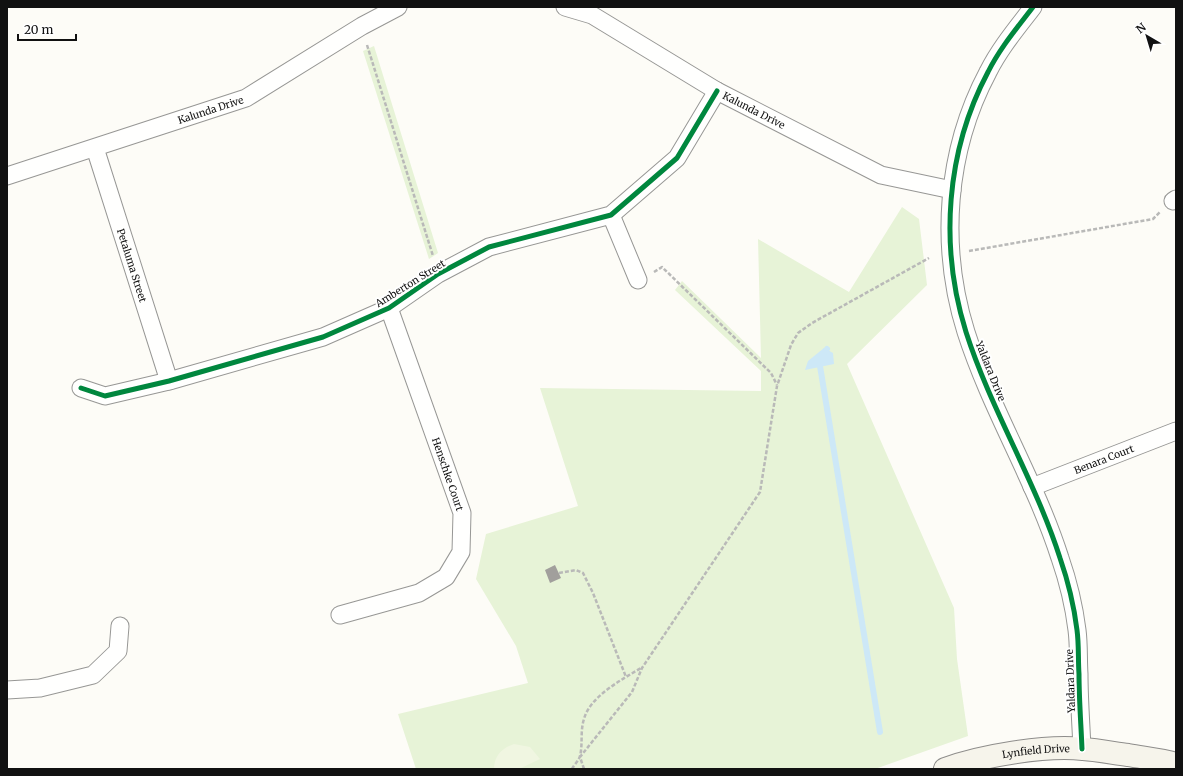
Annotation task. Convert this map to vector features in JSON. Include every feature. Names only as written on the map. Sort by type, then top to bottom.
[{"type":"street","name":"Kalunda Drive","points":[[7,176],[246,98],[362,26],[398,7]]},
{"type":"street","name":"Kalunda Drive","points":[[564,7],[592,15],[717,91],[880,175],[952,190]]},
{"type":"street","name":"Yaldara Drive","points":[[1033,7],[1003,46],[988,71],[976,96],[966,124],[957,160],[952,190],[950,254],[955,289],[966,332],[983,376],[1032,487],[1060,557],[1077,632],[1082,749]]},
{"type":"street","name":"Amberton Street","points":[[81,388],[105,396],[169,382],[323,337],[389,308],[438,274],[489,246],[611,216],[677,158],[717,91]]},
{"type":"street","name":"Petaluma Street","points":[[96,148],[169,382]]},
{"type":"street","points":[[611,216],[638,280]]},
{"type":"street","name":"Henschke Court","points":[[340,615],[419,593],[446,577],[461,552],[462,513],[389,308]]},
{"type":"street","name":"Benara Court","points":[[1032,487],[1176,431]]},
{"type":"street","points":[[7,690],[40,688],[93,675],[118,651],[120,626]]},
{"type":"street","name":"Lynfield Drive","points":[[945,769],[980,759],[1010,754],[1044,750],[1082,749],[1162,760],[1176,764]]},
{"type":"path","points":[[367,45],[438,274]]},
{"type":"path","points":[[964,251],[1153,219],[1175,200]]},
{"type":"path","points":[[572,769],[632,692],[642,668],[760,492],[777,386],[791,345],[798,333],[812,323],[929,258]]},
{"type":"path","points":[[638,280],[662,267],[771,374],[777,386]]},
{"type":"path","points":[[559,573],[576,570],[583,573],[593,593],[626,677]]},
{"type":"path","points":[[584,769],[580,757],[584,717],[604,692],[642,668]]},
{"type":"green space","points":[[374,46],[438,253],[429,259],[363,51]]},
{"type":"green space","points":[[902,207],[919,219],[927,285],[847,364],[954,608],[957,659],[968,736],[875,769],[416,769],[398,714],[528,683],[516,646],[476,579],[486,534],[578,506],[540,388],[761,391],[761,371],[675,290],[682,281],[761,358],[758,239],[849,292]]},
{"type":"green space","points":[[514,744],[530,747],[540,759],[519,769],[494,769],[497,756],[502,750]]},
{"type":"water","points":[[824,348],[833,353],[834,364],[805,370],[808,361]]},
{"type":"building","points":[[555,565],[561,578],[550,583],[545,570]]},
{"type":"waterway","points":[[827,349],[820,358],[820,366],[880,732]]},
{"type":"cycle path","points":[[1033,7],[1009,38],[988,72],[974,102],[963,134],[955,166],[951,199],[950,233],[952,266],[957,299],[976,361],[1050,529],[1068,585],[1078,636],[1082,749]]},
{"type":"cycle path","points":[[81,388],[105,396],[169,381],[323,337],[389,308],[438,274],[489,247],[611,215],[677,158],[717,91]]}]
